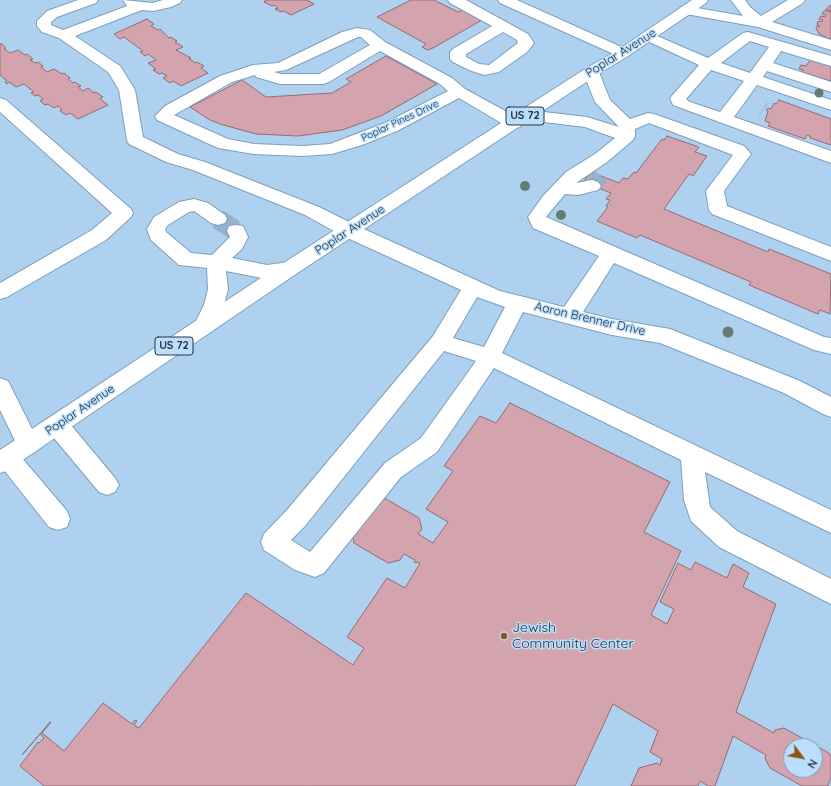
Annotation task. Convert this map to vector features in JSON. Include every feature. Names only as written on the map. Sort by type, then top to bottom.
[{"type":"street","points":[[91,0],[52,14],[44,21],[44,26],[52,32],[64,35],[114,69],[127,90],[135,140],[172,158],[199,166],[312,211],[348,230]]},
{"type":"street","points":[[64,35],[134,3],[160,6],[175,0]]},
{"type":"street","points":[[455,0],[503,26]]},
{"type":"street","points":[[505,0],[623,53]]},
{"type":"street","name":"Poplar Avenue","points":[[4,460],[348,230],[591,72],[623,53],[701,0]]},
{"type":"street","points":[[738,0],[745,10],[760,23]]},
{"type":"street","points":[[760,23],[798,0]]},
{"type":"street","points":[[686,10],[760,23],[831,45]]},
{"type":"street","points":[[252,70],[281,67],[347,35],[357,32],[365,33],[380,45],[446,81],[459,92],[520,119],[587,122],[627,131]]},
{"type":"street","points":[[648,36],[708,64],[759,70],[831,87]]},
{"type":"street","points":[[831,61],[748,36],[708,64],[678,98],[679,102],[684,105],[831,157]]},
{"type":"street","points":[[252,70],[268,77],[280,80],[323,79],[380,45]]},
{"type":"street","points":[[724,119],[778,45]]},
{"type":"street","points":[[724,53],[831,105]]},
{"type":"street","name":"Poplar Pines Drive","points":[[252,70],[226,80],[171,109],[163,116],[224,144],[254,149],[303,151],[332,149],[391,127],[459,92]]},
{"type":"street","points":[[591,72],[604,102],[627,131]]},
{"type":"street","points":[[0,103],[124,212],[99,235],[0,292]]},
{"type":"street","points":[[560,188],[578,189],[598,173],[627,131],[648,118],[654,119],[738,150],[742,154],[716,191],[718,210],[831,254]]},
{"type":"street","points":[[199,166],[224,144]]},
{"type":"street","points":[[598,173],[572,176],[549,200],[537,217],[540,222],[821,344],[831,346]]},
{"type":"street","points":[[218,219],[202,207],[194,205],[185,206],[161,221],[156,229],[158,235],[186,260],[216,262],[267,272],[289,269]]},
{"type":"street","name":"Aaron Brenner Drive","points":[[348,230],[495,297],[612,326],[663,336],[792,387],[831,408]]},
{"type":"street","points":[[216,262],[236,244],[238,237],[236,231]]},
{"type":"street","points":[[570,316],[611,253]]},
{"type":"street","points":[[203,327],[214,305],[218,290],[216,262]]},
{"type":"street","points":[[473,287],[440,342],[296,518],[273,542],[304,562],[315,565],[393,470],[429,445],[490,357],[517,303]]},
{"type":"street","points":[[440,342],[490,357],[831,522]]},
{"type":"street","points":[[0,387],[28,444]]},
{"type":"street","points":[[58,425],[107,485]]},
{"type":"street","points":[[692,455],[696,500],[700,513],[728,539],[831,592]]},
{"type":"street","points":[[4,460],[58,519]]},
{"type":"building","points":[[265,0],[307,0],[314,4],[291,15],[284,11],[281,12],[275,9],[278,8],[264,2],[266,1]]},
{"type":"building","points":[[411,0],[434,0],[458,12],[463,10],[482,20],[427,50],[422,47],[426,44],[377,17]]},
{"type":"building","points":[[831,5],[831,11],[826,9]]},
{"type":"building","points":[[825,10],[829,12],[831,11],[830,39],[819,34],[816,28],[817,26],[820,26],[817,25],[818,21],[822,22],[823,20],[819,19],[821,16],[825,17],[826,15],[822,14]]},
{"type":"building","points":[[147,19],[154,24],[151,26],[158,30],[160,29],[169,38],[171,37],[177,41],[175,42],[183,47],[176,50],[191,58],[189,59],[196,63],[197,62],[204,66],[201,68],[208,73],[181,86],[173,81],[170,83],[163,78],[167,76],[162,73],[159,74],[153,70],[156,69],[148,63],[156,60],[148,54],[145,56],[140,52],[143,51],[124,37],[120,39],[114,34]]},
{"type":"building","points":[[0,44],[2,44],[6,48],[4,49],[10,53],[18,50],[25,55],[27,54],[33,59],[30,60],[35,63],[38,62],[47,72],[54,69],[62,74],[64,73],[73,83],[75,82],[81,86],[78,87],[83,91],[88,88],[94,93],[96,92],[103,97],[100,99],[108,105],[78,119],[70,113],[66,115],[60,111],[62,109],[58,106],[54,108],[48,104],[45,105],[40,101],[43,99],[38,95],[35,96],[31,93],[34,92],[24,84],[16,87],[9,82],[7,84],[5,82],[7,81],[0,75]]},
{"type":"building","points":[[386,56],[437,84],[381,116],[342,130],[298,136],[256,134],[210,120],[190,107],[242,80],[266,97],[332,93],[351,82],[346,79]]},
{"type":"building","points":[[811,59],[831,65],[831,81],[802,72],[803,70],[799,69],[801,65],[806,66]]},
{"type":"building","points":[[779,100],[831,119],[831,145],[810,138],[811,137],[807,135],[805,139],[768,126],[770,123],[765,121],[768,111],[766,110],[768,108],[771,109],[774,103],[776,104]]},
{"type":"building","points":[[667,136],[699,147],[695,152],[707,156],[693,176],[689,174],[664,209],[768,252],[769,249],[831,274],[830,314],[820,310],[818,314],[749,285],[751,282],[640,235],[637,238],[597,221],[608,207],[606,206],[610,200],[606,199],[611,193],[583,182],[591,172],[619,183],[623,178],[628,179],[634,172],[636,173],[662,139],[664,140]]},
{"type":"building","points":[[510,403],[670,482],[644,532],[681,551],[651,615],[667,624],[674,609],[660,602],[678,563],[691,570],[695,562],[727,578],[733,564],[749,573],[743,587],[776,604],[736,712],[774,733],[775,730],[784,728],[802,738],[783,738],[783,775],[770,768],[765,758],[766,755],[733,736],[715,786],[708,786],[700,781],[698,786],[631,786],[639,768],[657,763],[660,765],[662,759],[650,752],[658,731],[613,704],[575,786],[44,786],[20,766],[38,742],[39,743],[44,738],[40,734],[22,755],[50,722],[42,733],[64,751],[103,703],[132,724],[135,720],[137,721],[134,725],[139,728],[246,593],[353,665],[364,648],[347,637],[387,578],[405,588],[420,563],[414,562],[415,560],[404,554],[400,560],[388,563],[354,543],[352,532],[374,502],[386,499],[419,518],[422,529],[418,534],[433,543],[448,522],[426,509],[453,471],[444,466],[480,416],[496,423]]},
{"type":"building","points":[[823,750],[829,753],[831,757],[831,777],[828,786],[802,786],[788,778],[823,778]]},
{"type":"tunnel","points":[[592,186],[601,176]]},
{"type":"tunnel","points":[[218,219],[236,231]]},
{"type":"place","name":"Jewish Community Center","points":[[504,636]]}]
